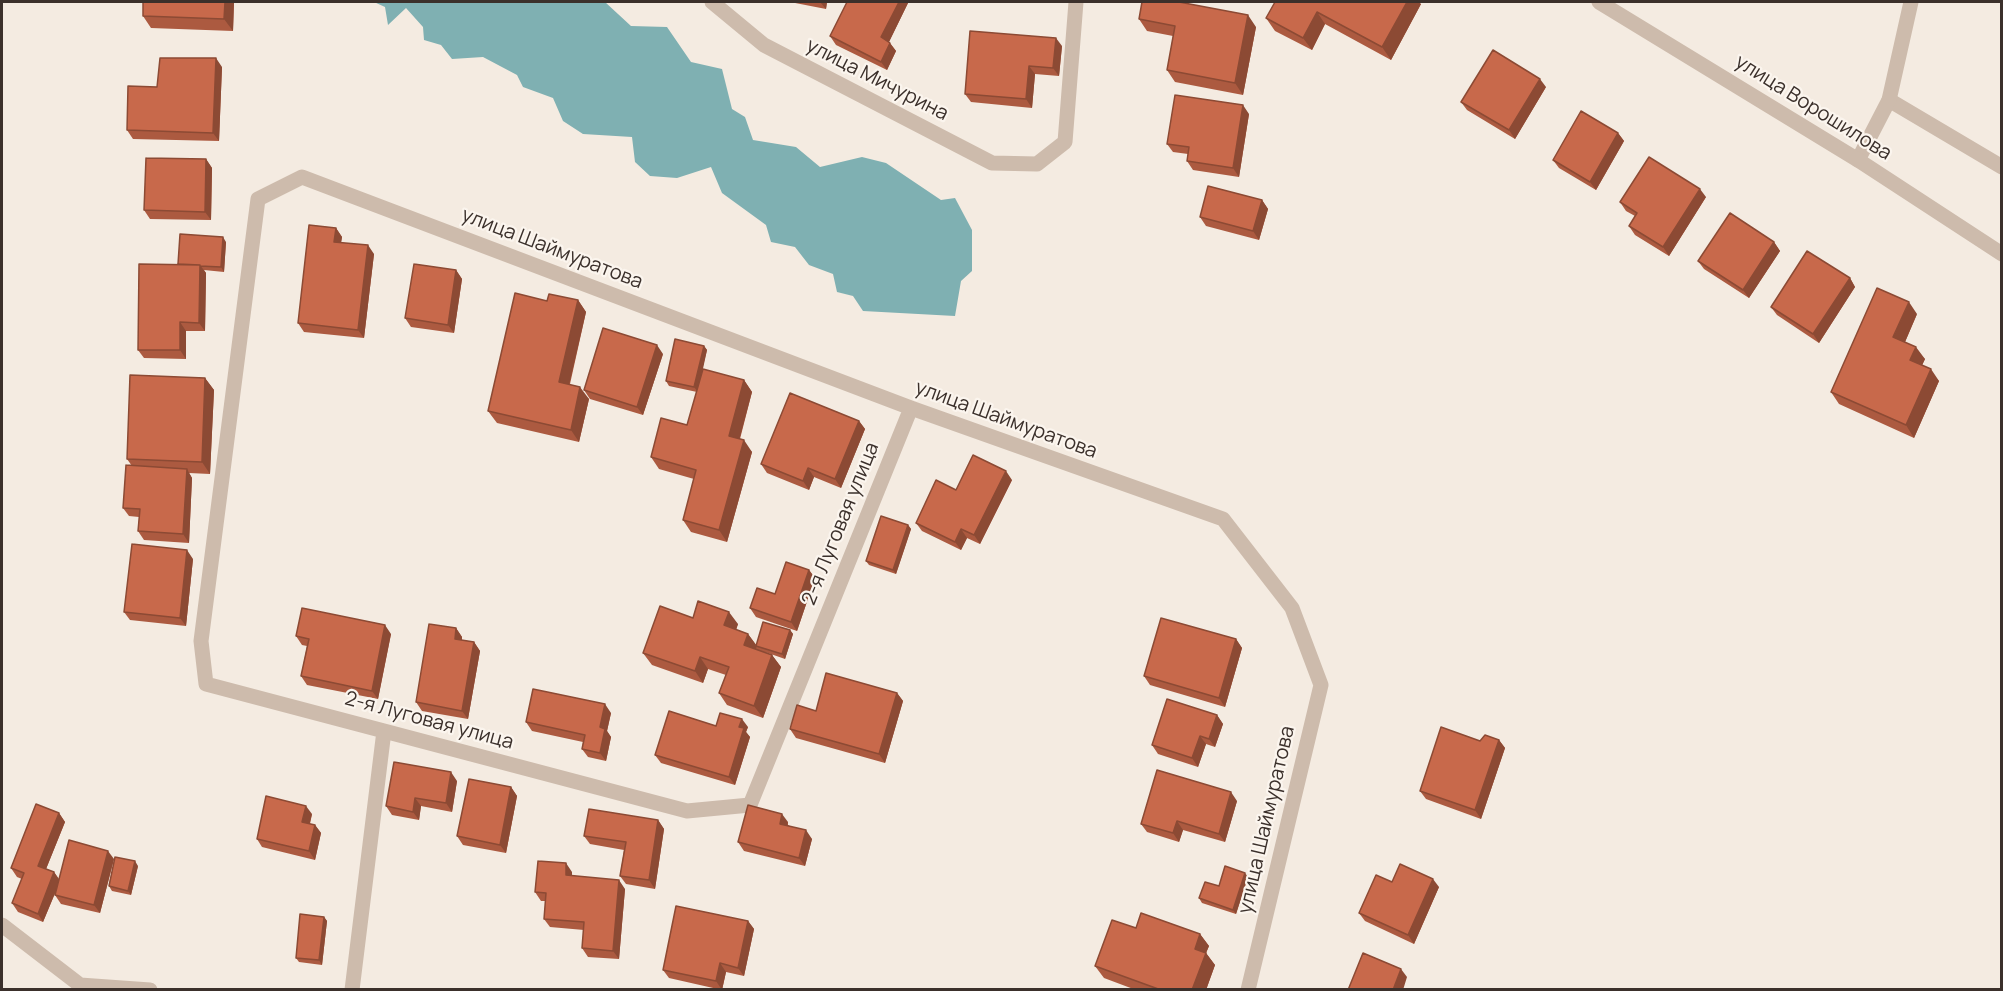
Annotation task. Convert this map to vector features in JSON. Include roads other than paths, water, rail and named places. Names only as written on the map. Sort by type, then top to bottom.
[{"type":"street","name":"улица Мичурина","points":[[712,2],[764,45],[992,163],[1037,164],[1065,142],[1076,2]]},
{"type":"street","name":"улица Ворошилова","points":[[1599,2],[1858,160],[2001,254]]},
{"type":"street","points":[[1858,160],[1889,100],[1911,2]]},
{"type":"street","points":[[1889,100],[2001,166]]},
{"type":"street","name":"улица Шаймуратова","points":[[302,177],[911,408],[1223,519],[1292,608],[1321,685],[1248,990]]},
{"type":"street","name":"2-я Луговая улица","points":[[302,177],[258,199],[201,641],[206,684],[687,811],[750,805],[911,408]]},
{"type":"street","points":[[352,990],[384,731]]},
{"type":"street","points":[[2,925],[80,985],[150,990]]},
{"type":"water","points":[[374,2],[605,2],[631,26],[667,27],[691,62],[722,69],[732,109],[745,117],[753,140],[796,147],[820,167],[862,157],[886,163],[941,200],[955,198],[972,230],[972,271],[961,281],[955,316],[863,311],[853,296],[837,292],[833,274],[809,265],[795,247],[771,242],[766,225],[722,193],[711,167],[677,178],[650,176],[635,162],[632,137],[583,134],[563,121],[553,98],[523,87],[517,75],[483,57],[452,59],[441,45],[424,40],[423,27],[406,8],[388,25],[385,7]]}]
